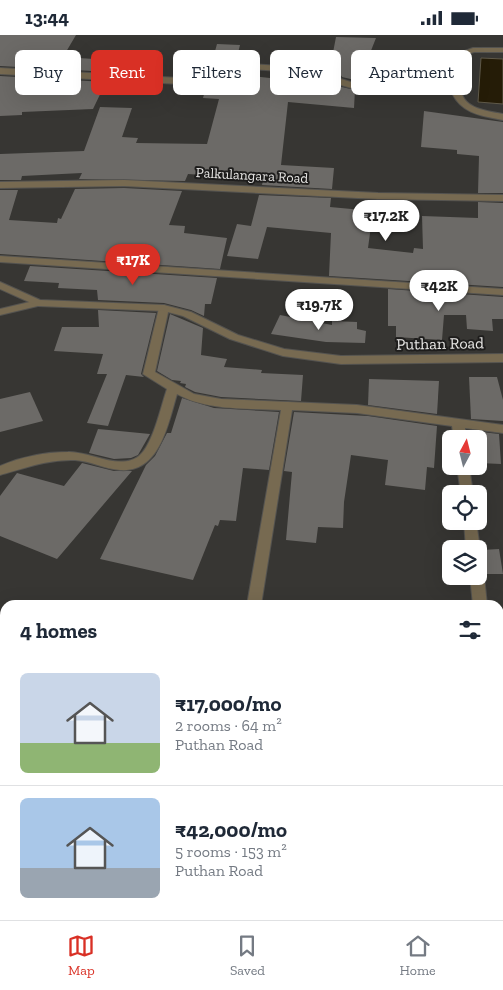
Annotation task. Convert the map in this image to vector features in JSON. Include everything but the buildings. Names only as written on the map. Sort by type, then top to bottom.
[{"type":"street","points":[[472,50],[503,50]]},
{"type":"street","points":[[0,71],[180,81],[206,76],[213,66],[219,64],[327,72],[334,74],[337,81],[351,85]]},
{"type":"street","points":[[456,95],[459,101],[468,109],[483,114],[503,117]]},
{"type":"street","name":"Palkulangara Road","points":[[0,185],[124,183],[378,195],[503,198]]},
{"type":"street","points":[[0,259],[503,291]]},
{"type":"street","name":"Puthan Road","points":[[0,285],[38,303],[164,308],[187,314],[234,337],[282,351],[315,357],[341,360],[503,358]]},
{"type":"street","points":[[0,312],[38,303]]},
{"type":"street","points":[[164,308],[149,374],[173,389],[191,397],[221,403],[358,409],[503,429]]},
{"type":"street","points":[[0,471],[18,462],[77,456],[129,467],[145,458],[163,421],[173,389]]},
{"type":"street","points":[[255,600],[287,406]]},
{"type":"street","points":[[458,423],[459,430]]},
{"type":"street","points":[[478,585],[479,600]]},
{"type":"shaded area","points":[[481,58],[503,59],[503,104],[478,102]]}]
